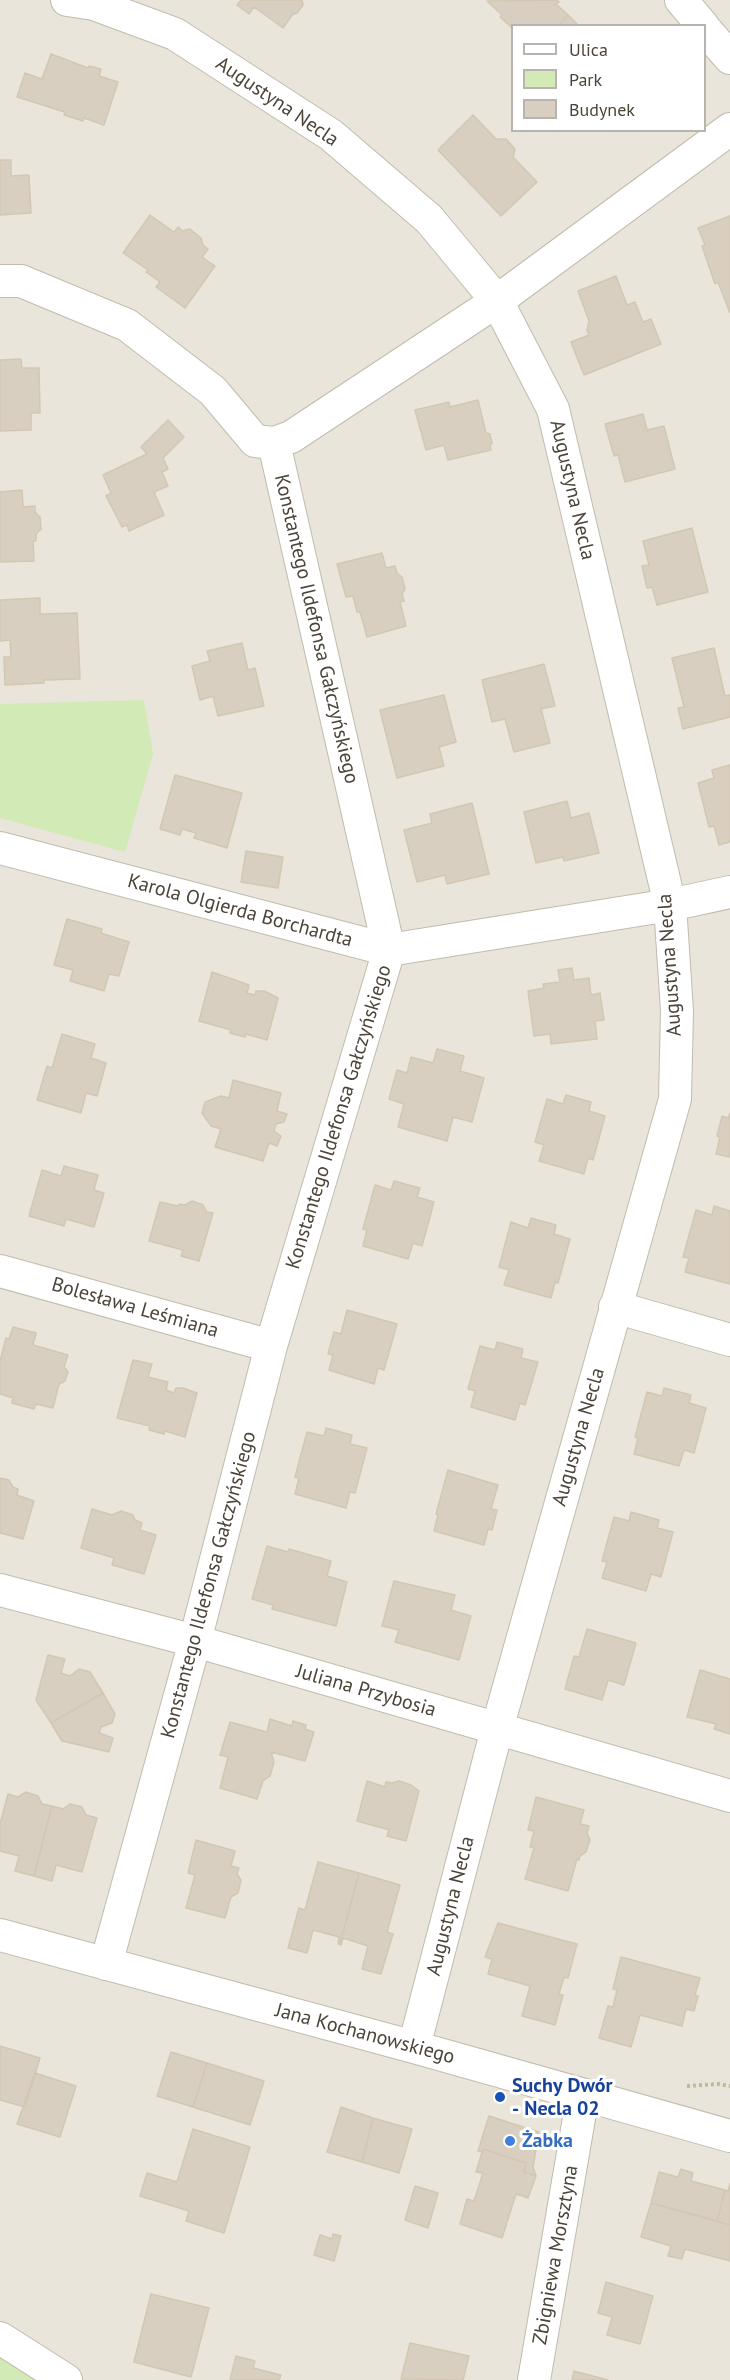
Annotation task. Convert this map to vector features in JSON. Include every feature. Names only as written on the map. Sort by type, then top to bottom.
[{"type":"street","name":"Augustyna Necla","points":[[67,0],[94,4],[175,34],[331,135],[429,219],[497,301],[553,409],[670,905],[677,1011],[675,1099],[496,1729],[414,2047]]},
{"type":"street","points":[[681,0],[701,24]]},
{"type":"street","points":[[706,29],[730,58]]},
{"type":"street","points":[[0,281],[21,281],[126,325],[213,391],[255,441],[274,443],[291,436],[497,301],[730,129]]},
{"type":"street","name":"Konstantego Ildefonsa Gałczyńskiego","points":[[106,1964],[195,1641],[271,1346],[389,950],[274,443]]},
{"type":"street","name":"Karola Olgierda Borchardta","points":[[0,848],[389,950],[670,905],[730,892]]},
{"type":"street","name":"Bolesława Leśmiana","points":[[0,1271],[271,1346]]},
{"type":"street","points":[[615,1307],[730,1340]]},
{"type":"street","name":"Juliana Przybosia","points":[[0,1590],[195,1641],[730,1796]]},
{"type":"street","name":"Jana Kochanowskiego","points":[[0,1935],[414,2047],[730,2136]]},
{"type":"street","name":"Zbigniewa Morsztyna","points":[[534,2380],[583,2095]]},
{"type":"street","points":[[0,2338],[66,2380]]},
{"type":"shaded area","points":[[0,0],[730,0],[730,2380],[38,2380],[0,2355]]},
{"type":"green space","points":[[144,700],[153,754],[125,852],[0,818],[0,704]]},
{"type":"green space","points":[[0,2355],[38,2380],[0,2380]]},
{"type":"building","points":[[241,0],[302,0],[303,5],[283,28],[254,7],[249,14],[237,5]]},
{"type":"building","points":[[557,0],[559,2],[556,4],[568,15],[560,24],[511,24],[511,27],[487,1]]},
{"type":"building","points":[[568,15],[577,24],[560,24]]},
{"type":"building","points":[[51,54],[88,68],[89,66],[101,69],[99,76],[118,82],[104,125],[84,118],[83,121],[64,115],[65,112],[17,97],[25,73],[42,79]]},
{"type":"building","points":[[473,115],[496,139],[506,139],[515,149],[513,157],[537,182],[501,216],[438,150]]},
{"type":"building","points":[[0,160],[11,160],[11,176],[29,175],[31,213],[0,215]]},
{"type":"building","points":[[150,215],[174,232],[178,227],[183,231],[190,229],[201,238],[203,245],[208,249],[202,257],[215,266],[185,308],[156,287],[160,282],[146,272],[148,270],[123,253]]},
{"type":"building","points":[[730,216],[730,313],[718,282],[715,284],[698,228]]},
{"type":"building","points":[[616,276],[627,305],[635,302],[643,322],[651,319],[661,344],[584,375],[571,342],[589,335],[587,330],[589,321],[578,291]]},
{"type":"building","points":[[21,359],[22,368],[39,368],[40,413],[31,413],[31,430],[0,431],[0,360]]},
{"type":"building","points":[[478,400],[486,433],[490,434],[491,450],[448,460],[444,445],[426,450],[415,410],[449,402],[450,407]]},
{"type":"building","points":[[643,414],[647,430],[664,426],[675,469],[625,482],[618,455],[614,456],[605,424]]},
{"type":"building","points":[[168,420],[184,437],[163,458],[168,469],[162,472],[168,486],[154,492],[164,515],[129,531],[127,525],[122,527],[106,496],[111,493],[103,475],[147,454],[141,447]]},
{"type":"building","points":[[22,490],[23,507],[35,506],[35,512],[40,517],[41,529],[36,534],[36,541],[33,541],[34,561],[0,562],[0,492]]},
{"type":"building","points":[[692,528],[708,592],[657,605],[652,587],[647,588],[642,566],[649,565],[643,541]]},
{"type":"building","points":[[382,553],[386,568],[395,566],[397,573],[402,577],[405,589],[402,594],[404,601],[400,602],[406,626],[367,637],[353,596],[346,597],[337,564]]},
{"type":"building","points":[[40,598],[40,614],[77,613],[80,679],[44,680],[44,683],[5,685],[4,657],[11,657],[10,640],[0,641],[0,600]]},
{"type":"building","points":[[242,643],[248,670],[255,668],[264,706],[218,716],[213,696],[200,700],[192,666],[210,661],[207,651]]},
{"type":"building","points":[[714,648],[725,696],[730,695],[730,717],[683,729],[678,708],[684,707],[672,658]]},
{"type":"building","points":[[544,664],[555,706],[541,709],[550,743],[514,752],[505,719],[492,722],[482,680]]},
{"type":"building","points":[[444,695],[456,742],[439,747],[444,766],[397,778],[380,710]]},
{"type":"building","points":[[730,765],[730,842],[719,845],[714,826],[709,827],[698,783],[714,778],[712,770]]},
{"type":"building","points":[[175,775],[242,793],[227,848],[194,838],[196,833],[182,829],[180,835],[160,829]]},
{"type":"building","points":[[567,801],[571,818],[589,813],[599,853],[564,861],[563,857],[536,863],[524,812]]},
{"type":"building","points":[[472,803],[489,874],[447,884],[445,875],[417,882],[404,830],[432,823],[430,814]]},
{"type":"building","points":[[246,851],[283,857],[278,888],[241,882]]},
{"type":"building","points":[[67,919],[102,929],[101,933],[129,942],[119,976],[109,974],[104,991],[70,981],[73,970],[54,965]]},
{"type":"building","points":[[572,968],[574,980],[589,978],[591,995],[600,993],[604,1020],[595,1021],[597,1039],[551,1044],[550,1034],[534,1036],[528,991],[544,988],[543,984],[560,982],[558,970]]},
{"type":"building","points":[[212,972],[249,985],[247,993],[255,995],[256,991],[264,991],[278,998],[267,1040],[246,1034],[245,1037],[230,1033],[231,1030],[199,1021]]},
{"type":"building","points":[[62,1034],[95,1044],[91,1058],[106,1063],[97,1096],[86,1093],[81,1113],[37,1100],[47,1066],[52,1068]]},
{"type":"building","points":[[437,1049],[464,1056],[460,1071],[484,1078],[472,1122],[453,1117],[447,1141],[398,1127],[404,1104],[389,1099],[397,1070],[407,1073],[411,1057],[433,1063]]},
{"type":"building","points":[[233,1080],[281,1093],[277,1111],[287,1114],[284,1122],[276,1124],[274,1131],[281,1136],[277,1146],[269,1143],[263,1161],[215,1147],[221,1129],[211,1126],[202,1113],[205,1102],[221,1096],[229,1098]]},
{"type":"building","points":[[566,1095],[591,1102],[589,1111],[605,1116],[593,1160],[588,1158],[584,1174],[539,1161],[544,1145],[535,1142],[547,1099],[563,1104]]},
{"type":"building","points":[[730,1113],[730,1157],[716,1154],[720,1137],[717,1136],[722,1116],[728,1118]]},
{"type":"building","points":[[64,1166],[98,1175],[94,1190],[104,1193],[94,1227],[66,1219],[64,1226],[29,1216],[42,1170],[61,1176]]},
{"type":"building","points":[[394,1181],[420,1188],[417,1197],[434,1202],[422,1246],[413,1243],[408,1259],[363,1246],[367,1230],[363,1229],[375,1185],[391,1190]]},
{"type":"building","points":[[192,1201],[203,1205],[207,1212],[213,1213],[199,1261],[181,1256],[183,1250],[149,1241],[160,1202],[178,1206]]},
{"type":"building","points":[[714,1206],[730,1211],[730,1284],[685,1272],[689,1258],[683,1257],[696,1210],[712,1215]]},
{"type":"building","points":[[531,1218],[556,1225],[554,1234],[570,1239],[558,1283],[555,1282],[551,1298],[504,1285],[509,1270],[499,1267],[511,1222],[528,1228]]},
{"type":"building","points":[[347,1310],[397,1324],[384,1370],[378,1368],[374,1384],[329,1370],[333,1355],[328,1354],[334,1332],[341,1334]]},
{"type":"building","points":[[13,1327],[36,1333],[33,1345],[68,1355],[64,1367],[68,1372],[65,1381],[59,1384],[53,1408],[36,1404],[34,1409],[12,1403],[13,1398],[0,1394],[0,1361],[6,1338],[9,1339]]},
{"type":"building","points":[[497,1342],[523,1349],[521,1358],[538,1362],[525,1405],[520,1403],[515,1420],[471,1407],[475,1391],[468,1389],[480,1346],[495,1350]]},
{"type":"building","points":[[133,1360],[152,1364],[148,1377],[168,1382],[166,1390],[174,1393],[176,1388],[183,1388],[197,1393],[185,1437],[165,1431],[164,1434],[149,1430],[150,1426],[117,1418]]},
{"type":"building","points":[[664,1388],[691,1395],[689,1403],[706,1408],[694,1453],[684,1450],[679,1466],[634,1454],[638,1438],[635,1437],[647,1392],[662,1396]]},
{"type":"building","points":[[326,1428],[352,1435],[350,1444],[367,1448],[355,1493],[350,1492],[346,1508],[295,1494],[299,1478],[295,1477],[307,1432],[324,1436]]},
{"type":"building","points":[[448,1470],[498,1485],[491,1509],[497,1510],[492,1530],[488,1529],[484,1545],[434,1531],[438,1515],[436,1514]]},
{"type":"building","points":[[0,1478],[9,1480],[13,1487],[18,1489],[17,1495],[34,1501],[23,1539],[0,1533]]},
{"type":"building","points":[[92,1509],[112,1515],[121,1511],[133,1515],[135,1520],[142,1523],[140,1530],[156,1535],[144,1574],[112,1565],[114,1558],[81,1548]]},
{"type":"building","points":[[631,1512],[659,1520],[657,1528],[673,1532],[661,1577],[651,1574],[646,1591],[602,1578],[607,1562],[602,1561],[614,1517],[629,1521]]},
{"type":"building","points":[[267,1546],[288,1552],[289,1549],[331,1561],[327,1576],[347,1582],[336,1626],[272,1609],[273,1605],[252,1599]]},
{"type":"building","points":[[394,1581],[455,1595],[451,1610],[471,1616],[459,1660],[395,1642],[399,1630],[382,1626]]},
{"type":"building","points":[[587,1629],[636,1643],[624,1685],[608,1680],[602,1700],[565,1689],[574,1656],[579,1657]]},
{"type":"building","points":[[48,1655],[65,1659],[61,1673],[70,1676],[79,1669],[90,1672],[103,1693],[51,1723],[36,1700]]},
{"type":"building","points":[[700,1670],[730,1679],[730,1734],[714,1729],[716,1724],[687,1717]]},
{"type":"building","points":[[103,1693],[115,1714],[112,1723],[101,1727],[99,1733],[113,1738],[109,1752],[62,1741],[51,1723]]},
{"type":"building","points":[[270,1719],[292,1726],[293,1721],[306,1725],[305,1729],[314,1732],[305,1761],[271,1752],[274,1762],[270,1776],[263,1781],[257,1799],[220,1788],[228,1757],[220,1755],[230,1722],[267,1732]]},
{"type":"building","points":[[367,1781],[385,1787],[386,1782],[399,1781],[419,1791],[406,1841],[387,1836],[389,1830],[357,1821]]},
{"type":"building","points":[[26,1792],[38,1796],[42,1804],[52,1806],[34,1876],[15,1871],[19,1856],[0,1851],[0,1824],[8,1794],[18,1797]]},
{"type":"building","points":[[536,1797],[584,1810],[580,1824],[589,1826],[587,1833],[590,1840],[586,1852],[580,1856],[579,1860],[577,1859],[568,1891],[525,1879],[534,1848],[530,1847],[534,1831],[528,1830]]},
{"type":"building","points":[[70,1804],[82,1807],[86,1815],[97,1818],[82,1872],[56,1865],[52,1881],[34,1876],[52,1806],[63,1809]]},
{"type":"building","points":[[196,1840],[235,1851],[231,1866],[239,1868],[237,1874],[241,1880],[238,1893],[231,1897],[225,1918],[186,1908],[195,1875],[188,1873]]},
{"type":"building","points":[[318,1862],[359,1873],[340,1944],[338,1944],[339,1937],[313,1930],[307,1953],[288,1948],[299,1908],[305,1910]]},
{"type":"building","points":[[359,1873],[400,1885],[387,1932],[393,1934],[381,1974],[362,1969],[368,1946],[343,1938],[340,1944]]},
{"type":"building","points":[[498,1923],[577,1944],[568,1978],[564,1977],[559,1994],[563,1995],[555,2025],[522,2016],[530,1986],[488,1974],[492,1959],[485,1957]]},
{"type":"building","points":[[621,1957],[700,1978],[695,1995],[698,1996],[694,2011],[686,2009],[682,2026],[640,2015],[631,2047],[599,2038],[608,2006],[613,2007],[617,1990],[613,1989]]},
{"type":"building","points":[[0,2046],[40,2058],[25,2107],[0,2100]]},
{"type":"building","points":[[171,2052],[207,2063],[193,2107],[157,2096]]},
{"type":"building","points":[[207,2063],[264,2081],[250,2125],[193,2107]]},
{"type":"building","points":[[35,2073],[76,2086],[60,2137],[17,2124]]},
{"type":"building","points":[[341,2107],[373,2118],[362,2162],[327,2152]]},
{"type":"building","points":[[489,2116],[539,2132],[533,2167],[536,2176],[524,2172],[526,2163],[483,2149],[483,2152],[478,2151]]},
{"type":"building","points":[[373,2118],[412,2129],[399,2173],[362,2162]]},
{"type":"building","points":[[193,2129],[250,2147],[224,2233],[186,2221],[189,2211],[140,2196],[147,2173],[177,2182]]},
{"type":"building","points":[[483,2149],[526,2163],[524,2172],[536,2176],[528,2198],[516,2194],[502,2238],[460,2224],[467,2199],[474,2201],[483,2173],[476,2172]]},
{"type":"building","points":[[681,2169],[693,2173],[691,2181],[725,2190],[717,2221],[651,2203],[659,2172],[678,2177]]},
{"type":"building","points":[[730,2184],[730,2225],[717,2221],[725,2190],[728,2191]]},
{"type":"building","points":[[415,2186],[438,2193],[428,2228],[405,2220]]},
{"type":"building","points":[[651,2203],[730,2225],[730,2261],[685,2249],[682,2259],[668,2256],[671,2246],[641,2237]]},
{"type":"building","points":[[333,2234],[341,2236],[334,2261],[314,2255],[320,2235],[332,2239]]},
{"type":"building","points":[[606,2282],[653,2296],[640,2344],[607,2335],[612,2317],[598,2313]]},
{"type":"building","points":[[151,2294],[209,2308],[191,2377],[134,2362]]},
{"type":"building","points":[[410,2343],[469,2356],[463,2380],[401,2379]]},
{"type":"building","points":[[236,2356],[255,2361],[253,2368],[281,2375],[279,2380],[230,2380]]},
{"type":"building","points":[[574,2371],[608,2380],[572,2380]]},
{"type":"place","name":"Suchy Dwór - Necla 02","points":[[500,2097]]},
{"type":"place","name":"Żabka","points":[[510,2141]]}]
